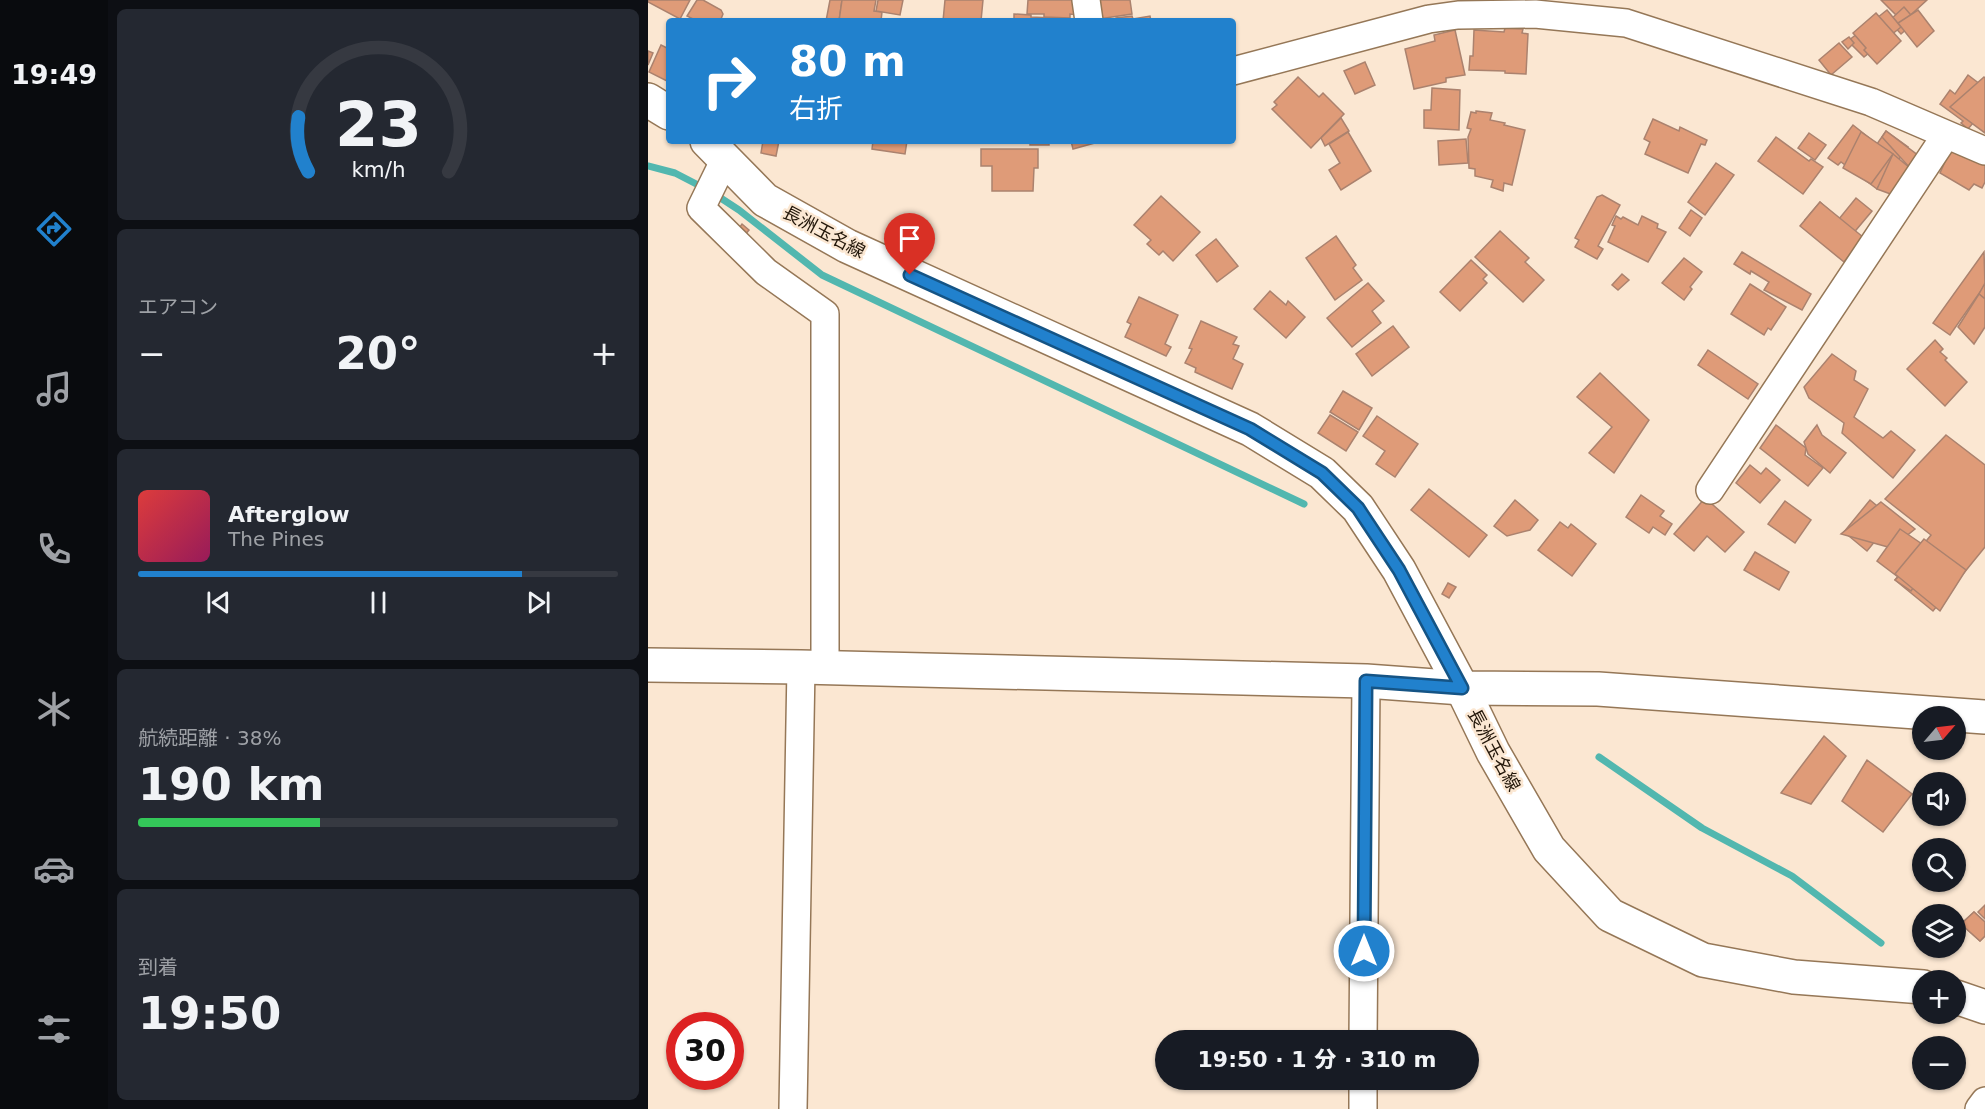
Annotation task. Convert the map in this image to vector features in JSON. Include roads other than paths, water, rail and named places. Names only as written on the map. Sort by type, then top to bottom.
[{"type":"main road","points":[[648,100],[666,111]]},
{"type":"main road","name":"長洲玉名線","points":[[713,170],[847,246],[1250,429],[1322,473],[1358,508],[1399,570],[1462,688],[1493,752],[1549,849],[1610,915],[1703,960],[1794,977],[1912,986]]},
{"type":"main road","points":[[648,665],[1366,681],[1462,688],[1598,689],[1985,717]]},
{"type":"main road","points":[[1966,1000],[1985,1007]]},
{"type":"street","points":[[1086,0],[1089,18]]},
{"type":"street","points":[[1236,70],[1429,20],[1458,15],[1628,11],[1871,102],[1985,151]]},
{"type":"street","points":[[1710,490],[1946,135]]},
{"type":"street","points":[[713,170],[701,208],[766,272],[825,314],[813,667],[793,1109]]},
{"type":"street","points":[[1363,1030],[1366,681]]},
{"type":"street","points":[[1363,1090],[1363,1109]]},
{"type":"street","points":[[1979,1109],[1985,1101]]},
{"type":"waterway","points":[[648,166],[675,173],[704,188]]},
{"type":"waterway","points":[[713,193],[739,210],[822,275],[1304,504]]},
{"type":"waterway","points":[[1599,757],[1702,828],[1792,876],[1881,943]]}]
